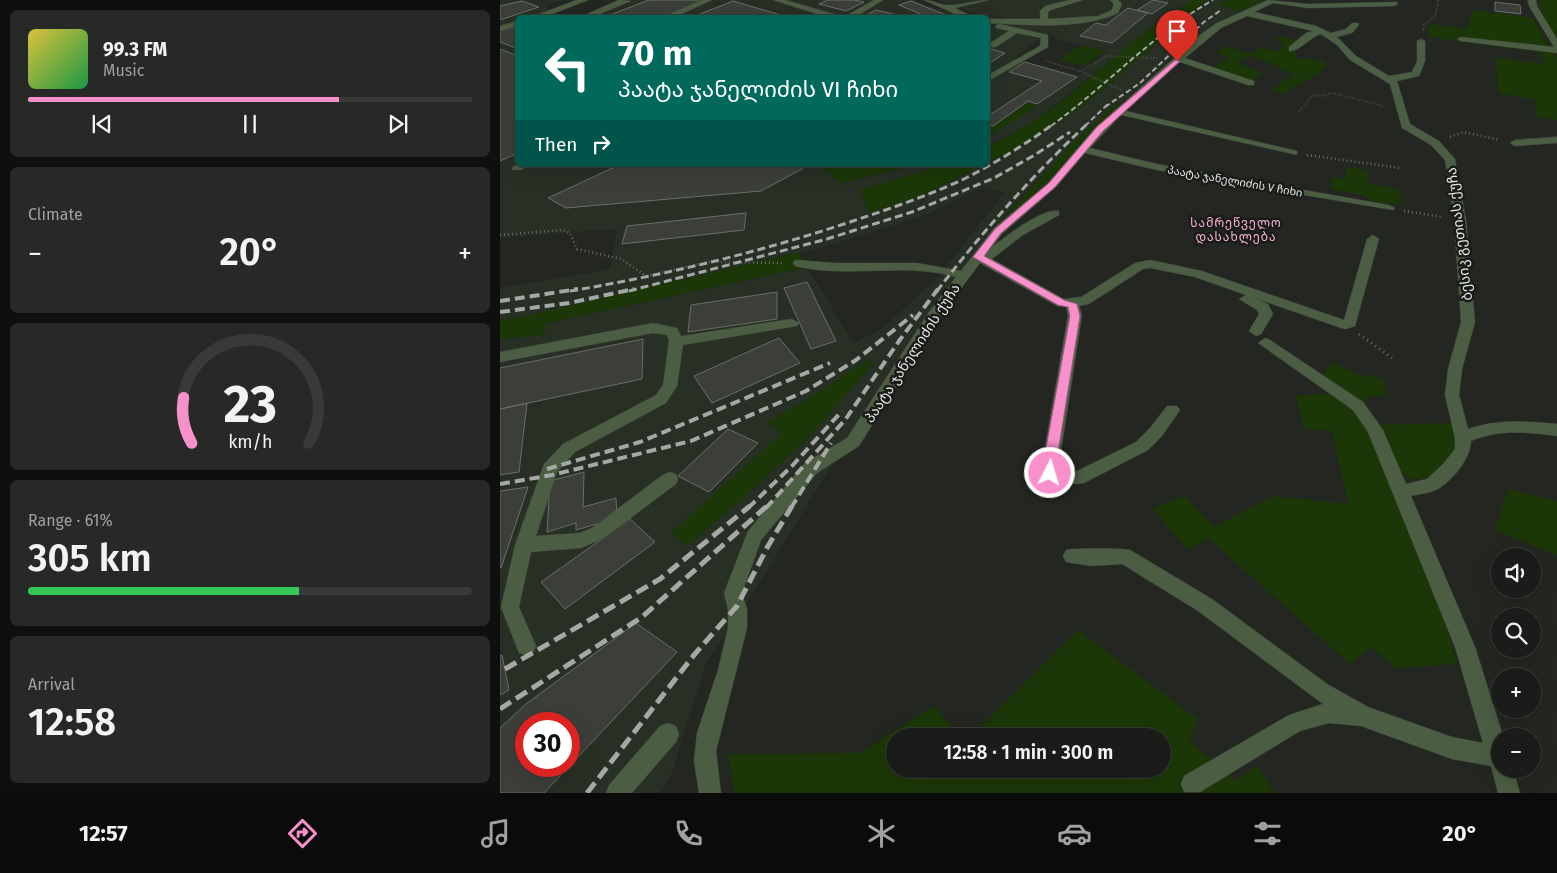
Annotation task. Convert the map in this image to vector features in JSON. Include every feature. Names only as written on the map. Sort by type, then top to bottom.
[{"type":"street","points":[[544,15],[584,0]]},
{"type":"street","points":[[589,15],[627,1],[623,0]]},
{"type":"street","points":[[672,15],[708,0]]},
{"type":"street","points":[[777,0],[830,15]]},
{"type":"street","points":[[852,15],[879,0]]},
{"type":"street","points":[[932,1],[947,4],[985,0]]},
{"type":"street","points":[[1044,21],[1044,12],[1048,8],[1079,0]]},
{"type":"street","points":[[990,22],[1073,21],[1100,18],[1116,11],[1118,4],[1114,0]]},
{"type":"street","points":[[1532,0],[1533,6],[1557,46]]},
{"type":"street","points":[[1272,1],[1308,6],[1394,4]]},
{"type":"street","name":"პაატა ჯანელიძის ქუჩა","points":[[710,793],[704,751],[738,631],[738,603],[733,593],[754,536],[811,468],[853,442],[934,315],[963,276],[981,258],[998,231],[1052,185],[1100,129],[1218,26],[1272,1]]},
{"type":"street","points":[[600,2],[613,6]]},
{"type":"street","points":[[573,4],[598,11]]},
{"type":"street","points":[[947,4],[967,15]]},
{"type":"street","points":[[556,10],[572,15]]},
{"type":"street","points":[[1246,13],[1326,33],[1353,58],[1389,79],[1406,78],[1416,74],[1420,61],[1421,41]]},
{"type":"street","points":[[990,23],[1045,37],[1044,47],[990,77]]},
{"type":"street","points":[[500,29],[515,24]]},
{"type":"street","points":[[1292,49],[1309,35],[1349,31],[1355,25]]},
{"type":"street","points":[[994,45],[1016,30]]},
{"type":"street","points":[[1461,39],[1557,50]]},
{"type":"street","points":[[1178,60],[1251,83]]},
{"type":"street","name":"ბესიკ გეთიას ქუჩა","points":[[1389,79],[1397,87],[1405,126],[1435,143],[1450,159],[1460,220],[1468,322],[1455,369],[1452,395],[1457,421],[1463,438]]},
{"type":"street","points":[[1120,112],[1293,153]]},
{"type":"street","points":[[1515,143],[1557,140]]},
{"type":"street","name":"პაატა ჯანელიძის V ჩიხი","points":[[1083,149],[1157,167],[1389,208]]},
{"type":"street","points":[[1055,214],[1020,232],[981,258],[1062,303],[1072,304],[1084,302],[1139,266],[1158,266],[1198,274],[1346,325],[1350,322],[1373,239]]},
{"type":"street","points":[[799,263],[842,267],[911,264],[937,268],[963,276]]},
{"type":"street","points":[[1158,266],[1161,270],[1254,301],[1263,307],[1266,314],[1261,337],[1358,406],[1375,430],[1465,646],[1491,732]]},
{"type":"street","points":[[1072,304],[1075,316],[1050,473],[1057,478],[1067,480],[1078,478],[1142,446],[1156,432],[1172,410]]},
{"type":"street","points":[[676,341],[792,323]]},
{"type":"street","points":[[500,357],[654,328],[672,331],[676,341],[670,386],[660,399],[568,448],[550,468],[524,545],[510,607],[526,646]]},
{"type":"street","points":[[1401,492],[1432,484],[1463,450],[1463,438],[1482,429],[1503,426],[1557,430]]},
{"type":"street","points":[[524,545],[581,540],[598,533],[670,480]]},
{"type":"street","points":[[1072,556],[1092,558],[1124,556],[1205,605],[1320,691],[1363,716],[1452,748],[1491,759]]},
{"type":"street","points":[[1192,784],[1296,722],[1329,713],[1363,716]]},
{"type":"street","points":[[617,793],[668,734]]},
{"type":"street","points":[[1505,778],[1509,793]]},
{"type":"path","points":[[1421,41],[1424,25],[1436,15],[1438,0]]},
{"type":"path","points":[[1029,56],[1079,71],[1128,92],[1135,99]]},
{"type":"path","points":[[1079,71],[1107,56],[1178,60]]},
{"type":"path","points":[[1299,112],[1313,95],[1322,96],[1332,93],[1401,110]]},
{"type":"path","points":[[1463,132],[1515,143]]},
{"type":"path","points":[[1293,153],[1400,168]]},
{"type":"path","points":[[1389,208],[1460,220]]},
{"type":"path","points":[[500,235],[562,230],[570,233],[577,249],[621,259],[646,276],[708,262],[799,263]]},
{"type":"path","points":[[1346,325],[1392,358]]},
{"type":"shaded area","points":[[500,0],[562,0],[545,6],[550,8],[545,10],[561,15],[515,15],[515,167],[822,167],[841,183],[909,167],[938,167],[860,190],[870,213],[923,195],[979,167],[990,167],[990,162],[1024,145],[1082,106],[1120,76],[1164,35],[1207,0],[1226,0],[1218,5],[1239,12],[1213,24],[1120,104],[1119,102],[1033,184],[991,231],[952,283],[836,459],[747,603],[706,663],[671,776],[661,793],[500,793],[500,339],[544,335],[547,323],[807,267],[854,343],[884,327],[937,278],[1004,193],[984,186],[929,214],[824,247],[521,317],[500,320],[500,288],[610,269],[617,229],[500,238]],"holes":[[[873,363],[810,436],[739,502],[672,533],[782,434],[767,422]]]},
{"type":"shaded area","points":[[633,0],[914,0],[955,15],[593,15],[623,6]]},
{"type":"shaded area","points":[[937,0],[1192,0],[1145,33],[1028,126],[990,145],[990,135],[1028,104],[993,127],[990,126],[990,26],[1040,39],[1013,59],[1080,75],[1107,51],[1060,40],[1051,35],[1006,25],[990,19],[990,15],[978,15]]},
{"type":"green space","points":[[1192,0],[1207,0],[1121,75],[1074,112],[1040,134],[990,162],[990,145],[1016,132],[1042,115],[1165,17]]},
{"type":"green space","points":[[1226,0],[1265,0],[1239,12],[1218,5]]},
{"type":"green space","points":[[1540,0],[1557,0],[1557,40],[1540,8]]},
{"type":"green space","points":[[1473,10],[1533,18],[1557,57],[1557,120],[1535,117],[1536,100],[1498,93],[1496,57],[1544,64],[1541,53],[1429,37],[1429,24],[1467,29]]},
{"type":"green space","points":[[1281,36],[1304,43],[1295,51],[1298,59],[1323,60],[1326,66],[1316,75],[1282,94],[1271,90],[1294,74],[1277,68],[1279,66],[1249,56],[1238,63],[1263,73],[1249,82],[1211,68],[1229,58],[1216,53],[1226,46],[1251,54],[1261,47],[1276,52],[1286,44],[1274,40]]},
{"type":"green space","points":[[1081,45],[1105,51],[1084,66],[1059,60]]},
{"type":"green space","points":[[1118,102],[1120,104],[1042,188],[991,231],[1075,141]]},
{"type":"green space","points":[[1028,103],[1037,106],[990,136],[990,126],[993,127]]},
{"type":"green space","points":[[822,167],[909,167],[841,183]]},
{"type":"green space","points":[[938,167],[979,167],[923,195],[870,213],[860,190]]},
{"type":"green space","points":[[1346,167],[1367,170],[1368,184],[1400,189],[1402,205],[1371,201],[1367,196],[1331,189],[1331,177],[1346,179]]},
{"type":"green space","points":[[799,252],[807,267],[547,323],[544,335],[500,339],[500,320],[521,317]]},
{"type":"green space","points":[[868,360],[874,363],[810,436],[739,502],[687,546],[671,533],[781,434],[767,422],[806,400]]},
{"type":"green space","points":[[1332,362],[1357,374],[1383,378],[1387,396],[1368,396],[1365,408],[1321,377]]},
{"type":"green space","points":[[1334,393],[1356,410],[1370,427],[1447,627],[1457,664],[1396,668],[1371,647],[1350,664],[1208,538],[1188,550],[1152,508],[1185,496],[1214,527],[1273,496],[1348,504],[1332,431],[1304,429],[1296,396]]},
{"type":"green space","points":[[1451,423],[1458,443],[1454,451],[1442,468],[1435,474],[1427,478],[1418,479],[1409,477],[1400,471],[1390,456],[1377,425]]},
{"type":"green space","points":[[1508,489],[1557,501],[1557,555],[1495,530]]},
{"type":"green space","points":[[1078,630],[1199,720],[1189,740],[1235,781],[1257,765],[1274,793],[734,793],[728,754],[860,753],[886,736],[886,778],[1171,778],[1171,728],[979,728]]},
{"type":"green space","points":[[934,706],[953,728],[899,728]]},
{"type":"building","points":[[649,0],[703,1],[668,15],[610,15]]},
{"type":"building","points":[[828,0],[864,2],[846,11],[819,4]]},
{"type":"building","points":[[1153,0],[1168,3],[1152,14],[1137,10]]},
{"type":"building","points":[[522,1],[539,7],[500,20],[500,6]]},
{"type":"building","points":[[733,1],[781,15],[698,15]]},
{"type":"building","points":[[911,1],[946,15],[923,15],[899,5]]},
{"type":"building","points":[[1495,2],[1520,5],[1521,14],[1495,11]]},
{"type":"building","points":[[1128,8],[1148,13],[1112,43],[1080,36],[1096,23],[1106,25]]},
{"type":"building","points":[[876,10],[897,15],[866,15]]},
{"type":"building","points":[[515,26],[515,48],[500,42],[500,31]]},
{"type":"building","points":[[500,49],[515,55],[515,154],[500,161]]},
{"type":"building","points":[[990,49],[1005,53],[990,63]]},
{"type":"building","points":[[1025,62],[1077,77],[1037,104],[1028,101],[993,126],[990,125],[990,115],[1042,81],[1009,72]]},
{"type":"building","points":[[615,167],[802,167],[802,169],[761,191],[566,208],[548,198]]},
{"type":"building","points":[[746,213],[744,230],[622,244],[627,226]]},
{"type":"building","points":[[807,282],[836,341],[811,349],[784,288]]},
{"type":"building","points":[[777,292],[777,319],[688,332],[691,305]]},
{"type":"building","points":[[779,338],[800,363],[712,403],[694,376]]},
{"type":"building","points":[[643,339],[642,379],[500,409],[500,368]]},
{"type":"building","points":[[527,403],[519,472],[500,475],[500,409]]},
{"type":"building","points":[[728,429],[758,443],[709,492],[678,476]]},
{"type":"building","points":[[584,472],[583,507],[616,498],[617,518],[576,530],[576,523],[547,532],[550,481]]},
{"type":"building","points":[[528,487],[501,568],[500,568],[500,491]]},
{"type":"building","points":[[630,519],[655,542],[565,609],[541,582]]},
{"type":"building","points":[[636,623],[677,652],[580,755],[580,712],[517,712]]},
{"type":"building","points":[[502,655],[509,690],[500,695],[500,656]]},
{"type":"building","points":[[515,714],[515,777],[559,777],[544,793],[500,793],[500,728]]},
{"type":"railway","points":[[1051,126],[1170,28],[1213,0]]},
{"type":"railway","points":[[1105,107],[1140,83],[1204,22],[1221,10]]},
{"type":"railway","points":[[1085,126],[1109,103]]},
{"type":"railway","points":[[990,165],[1052,125]]},
{"type":"railway","points":[[937,291],[1008,205],[1085,126]]},
{"type":"railway","points":[[629,291],[827,239],[912,212],[994,178],[1070,132]]},
{"type":"railway","points":[[570,291],[642,278],[713,262],[783,243],[922,197],[962,180],[986,167]]},
{"type":"railway","points":[[500,301],[578,289]]},
{"type":"railway","points":[[500,312],[569,303],[634,289]]},
{"type":"railway","points":[[766,508],[845,420],[899,341],[938,289]]},
{"type":"railway","points":[[500,484],[552,475],[691,441],[806,391],[856,360],[913,315]]},
{"type":"railway","points":[[547,469],[640,442],[830,363]]},
{"type":"railway","points":[[748,508],[792,466],[842,411]]},
{"type":"railway","points":[[791,508],[831,443]]},
{"type":"railway","points":[[505,669],[660,579],[750,506]]},
{"type":"railway","points":[[500,709],[642,617],[767,506]]},
{"type":"railway","points":[[587,793],[694,655],[737,606],[768,546],[792,506]]},
{"type":"district","name":"სამრეწველო დასახლება","points":[[1236,230]]},
{"type":"route","points":[[1050,473],[1075,316],[1072,304],[1062,303],[978,257],[998,231],[1052,185],[1100,129],[1177,61]]}]
